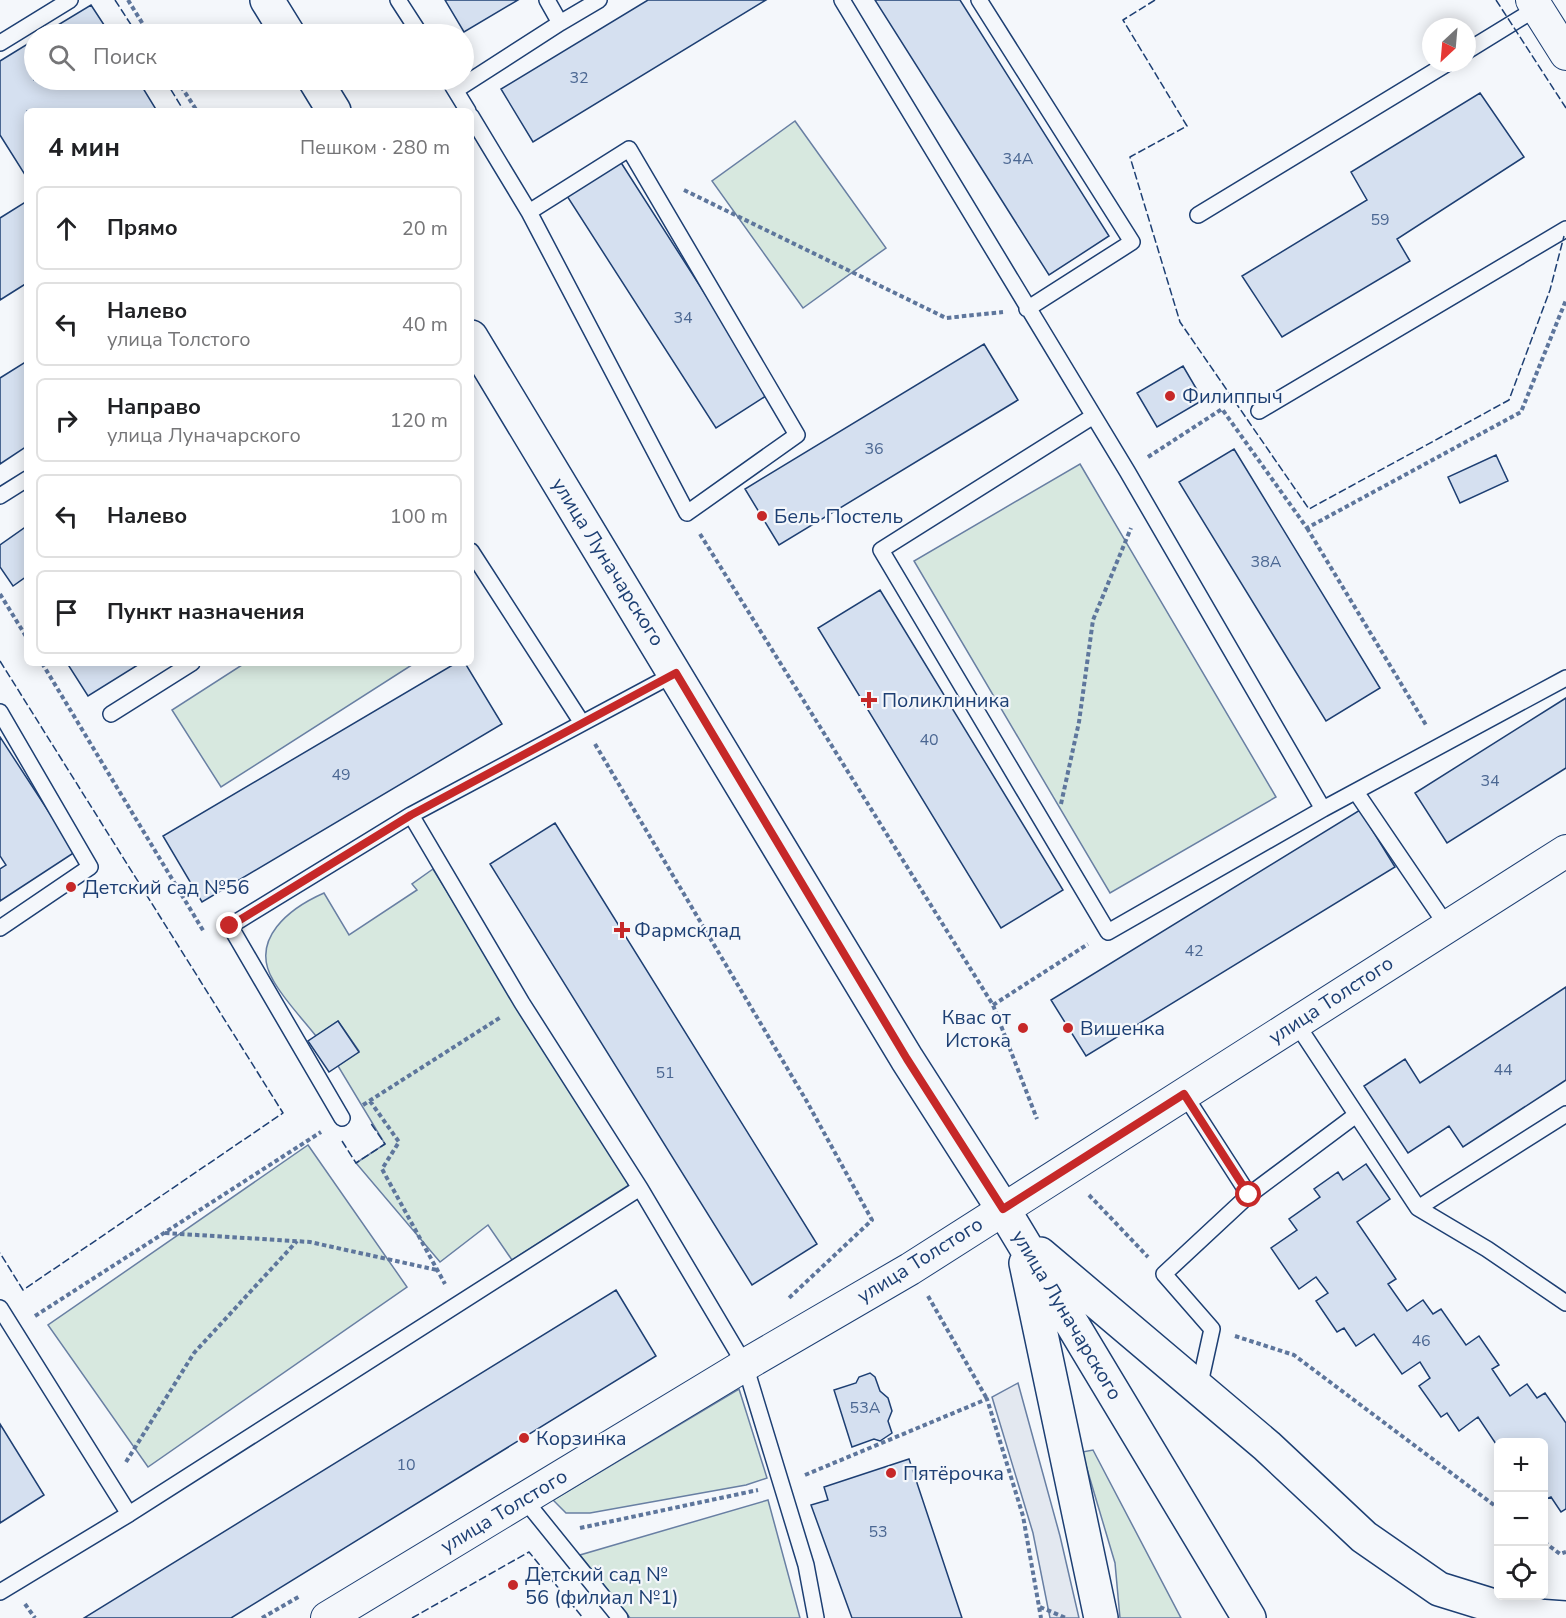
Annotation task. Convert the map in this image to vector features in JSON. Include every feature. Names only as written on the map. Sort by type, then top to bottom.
[{"type":"main road","points":[[267,0],[282,24]]},
{"type":"main road","points":[[321,90],[332,108]]},
{"type":"main road","name":"улица Луначарского","points":[[474,342],[907,1059],[1003,1209],[1249,1618]]},
{"type":"main road","points":[[1020,1238],[1267,1446],[1364,1537],[1439,1589],[1523,1615],[1566,1618]]},
{"type":"main road","points":[[1020,1238],[1101,1618]]},
{"type":"street","points":[[1535,4],[1566,54]]},
{"type":"street","name":"улица Толстого","points":[[327,1618],[745,1365],[910,1269],[1566,851]]},
{"type":"lane","points":[[31,24],[70,0]]},
{"type":"lane","points":[[398,0],[414,24]]},
{"type":"lane","points":[[547,0],[560,23]]},
{"type":"lane","points":[[474,72],[599,0]]},
{"type":"lane","points":[[842,0],[1092,417],[1127,471],[1323,809]]},
{"type":"lane","points":[[979,0],[1132,242],[1027,309]]},
{"type":"lane","points":[[1476,45],[1535,4]]},
{"type":"lane","points":[[0,43],[24,28]]},
{"type":"lane","points":[[1198,215],[1433,72]]},
{"type":"lane","points":[[455,90],[466,108]]},
{"type":"lane","points":[[474,121],[529,212],[687,513],[797,435],[629,149],[529,212]]},
{"type":"lane","points":[[1259,411],[1566,230]]},
{"type":"lane","points":[[1092,417],[881,550],[1108,932],[1323,809],[1566,678]]},
{"type":"lane","points":[[0,496],[24,481]]},
{"type":"lane","points":[[474,556],[582,723]]},
{"type":"lane","points":[[111,714],[187,666]]},
{"type":"lane","points":[[342,1119],[230,926],[411,815],[676,673]]},
{"type":"lane","points":[[0,712],[90,867],[0,928]]},
{"type":"lane","points":[[1356,792],[1447,926]]},
{"type":"lane","points":[[411,815],[522,1003],[640,1188],[745,1365],[806,1565],[816,1618]]},
{"type":"lane","points":[[1296,1023],[1418,1208],[1487,1249],[1566,1303]]},
{"type":"lane","points":[[1184,1094],[1249,1195]]},
{"type":"lane","points":[[1198,1388],[1212,1329],[1164,1274],[1249,1195],[1356,1114]]},
{"type":"lane","points":[[1418,1208],[1566,1114]]},
{"type":"lane","points":[[0,1592],[129,1514],[640,1188]]},
{"type":"lane","points":[[0,1308],[129,1514]]},
{"type":"lane","points":[[524,1499],[620,1618]]},
{"type":"path","points":[[128,0],[143,24]]},
{"type":"path","points":[[183,90],[195,108]]},
{"type":"path","points":[[640,169],[946,318],[1027,309]]},
{"type":"path","points":[[1307,528],[1521,412],[1566,300]]},
{"type":"path","points":[[1127,471],[1222,409],[1307,528],[1438,747]]},
{"type":"path","points":[[1053,840],[1079,722],[1093,620],[1143,498]]},
{"type":"path","points":[[687,513],[993,1005],[1037,1119]]},
{"type":"path","points":[[0,594],[24,633]]},
{"type":"path","points":[[44,666],[209,940],[230,926]]},
{"type":"path","points":[[582,723],[806,1100],[872,1220]]},
{"type":"path","points":[[993,1005],[1108,932]]},
{"type":"path","points":[[14,1329],[522,1003]]},
{"type":"path","points":[[370,1101],[399,1142],[382,1169],[457,1305]]},
{"type":"path","points":[[1082,1188],[1164,1274]]},
{"type":"path","points":[[164,1233],[297,1241],[437,1270]]},
{"type":"path","points":[[112,1485],[194,1353],[297,1241]]},
{"type":"path","points":[[928,1296],[987,1400]]},
{"type":"path","points":[[1212,1329],[1294,1355],[1494,1505]]},
{"type":"path","points":[[1548,1545],[1560,1554],[1566,1552]]},
{"type":"path","points":[[1040,1607],[1066,1618]]},
{"type":"shaded area","points":[[795,121],[886,248],[803,308],[712,181]]},
{"type":"shaded area","points":[[1080,464],[1276,797],[1110,893],[914,561]]},
{"type":"shaded area","points":[[240,666],[410,666],[221,787],[172,710]]},
{"type":"shaded area","points":[[433,869],[629,1185],[512,1260],[488,1225],[440,1262],[356,1163],[385,1144],[338,1066],[359,1051],[338,1021],[316,1036],[282,995],[267,965],[266,951],[277,927],[287,916],[311,899],[324,893],[349,935],[417,890],[412,884]]},
{"type":"shaded area","points":[[308,1145],[407,1287],[148,1467],[48,1325]]},
{"type":"shaded area","points":[[1018,1383],[1060,1536],[1079,1618],[1050,1618],[1033,1533],[992,1397]]},
{"type":"shaded area","points":[[739,1389],[767,1478],[746,1485],[590,1513],[566,1513],[553,1500]]},
{"type":"shaded area","points":[[1093,1450],[1181,1618],[1120,1618],[1115,1563],[1082,1452]]},
{"type":"shaded area","points":[[768,1500],[800,1618],[630,1618],[580,1555]]},
{"type":"building","points":[[445,0],[518,0],[474,26],[474,24],[459,24]]},
{"type":"building","points":[[648,0],[766,0],[533,142],[501,89]]},
{"type":"building","points":[[875,0],[960,0],[1109,236],[1049,275]]},
{"type":"building","points":[[91,5],[103,24],[60,24]]},
{"type":"building","points":[[24,46],[24,90],[144,90],[155,108],[24,108],[24,173],[0,135],[0,61]]},
{"type":"building","points":[[1480,93],[1524,157],[1397,239],[1410,261],[1282,337],[1242,276],[1367,200],[1351,172]]},
{"type":"building","points":[[620,161],[769,394],[716,428],[567,196]]},
{"type":"building","points":[[24,203],[24,285],[0,300],[0,218]]},
{"type":"building","points":[[984,344],[1018,400],[779,545],[745,489]]},
{"type":"building","points":[[24,363],[24,448],[0,464],[0,378]]},
{"type":"building","name":"Филиппыч","points":[[1183,366],[1203,400],[1157,427],[1137,393]]},
{"type":"building","points":[[1234,449],[1380,688],[1326,721],[1179,482]]},
{"type":"building","points":[[1496,455],[1508,481],[1460,503],[1448,477]]},
{"type":"building","points":[[24,528],[24,578],[13,586],[0,567],[0,545]]},
{"type":"building","points":[[880,590],[1063,890],[1001,928],[818,628]]},
{"type":"building","points":[[69,666],[136,666],[88,696]]},
{"type":"building","points":[[451,666],[467,666],[502,724],[202,902],[163,836]]},
{"type":"building","points":[[1566,698],[1566,768],[1447,843],[1415,793]]},
{"type":"building","points":[[0,737],[75,852],[0,901],[0,869],[6,865],[0,856]]},
{"type":"building","points":[[1360,810],[1395,867],[1086,1056],[1051,1000]]},
{"type":"building","points":[[555,823],[817,1244],[752,1285],[490,864]]},
{"type":"building","points":[[1566,987],[1566,1080],[1463,1147],[1449,1126],[1408,1153],[1364,1086],[1405,1059],[1420,1083]]},
{"type":"building","points":[[338,1021],[359,1052],[329,1072],[308,1041]]},
{"type":"building","points":[[1366,1164],[1390,1199],[1357,1222],[1396,1279],[1388,1284],[1407,1311],[1423,1300],[1433,1314],[1441,1309],[1466,1345],[1479,1336],[1499,1365],[1492,1369],[1510,1396],[1527,1384],[1537,1398],[1545,1393],[1566,1423],[1566,1509],[1561,1512],[1551,1497],[1548,1498],[1548,1438],[1494,1438],[1494,1441],[1478,1417],[1459,1431],[1447,1413],[1441,1417],[1419,1386],[1430,1378],[1420,1362],[1402,1374],[1374,1334],[1356,1346],[1344,1328],[1337,1332],[1316,1301],[1328,1293],[1316,1277],[1299,1289],[1271,1248],[1297,1230],[1289,1219],[1320,1197],[1314,1189],[1338,1172],[1343,1180]]},
{"type":"building","points":[[616,1290],[656,1356],[231,1618],[84,1618]]},
{"type":"building","points":[[870,1373],[875,1377],[880,1391],[888,1398],[892,1411],[888,1421],[892,1433],[880,1441],[874,1439],[852,1447],[834,1390],[856,1383],[859,1377]]},
{"type":"building","points":[[0,1424],[44,1495],[0,1523]]},
{"type":"building","points":[[909,1459],[962,1618],[852,1618],[811,1505],[828,1500],[824,1487]]},
{"type":"fence","points":[[115,0],[131,24]]},
{"type":"fence","points":[[1155,0],[1123,20],[1187,126],[1130,157],[1180,322],[1309,509],[1509,400],[1550,290],[1564,236]]},
{"type":"fence","points":[[1496,0],[1566,108]]},
{"type":"fence","points":[[171,90],[182,108]]},
{"type":"fence","points":[[0,661],[283,1113],[23,1290],[0,1253]]},
{"type":"fence","points":[[342,1141],[356,1163],[385,1144],[370,1122]]},
{"type":"fence","points":[[412,1618],[529,1552],[583,1618]]},
{"type":"place","name":"Филиппыч","points":[[1170,396]]},
{"type":"place","name":"Бель Постель","points":[[762,516]]},
{"type":"place","name":"Поликлиника","points":[[869,700]]},
{"type":"place","name":"Детский сад №56","points":[[71,887]]},
{"type":"place","name":"Фармсклад","points":[[622,930]]},
{"type":"place","name":"Квас от Истока","points":[[1023,1028]]},
{"type":"place","name":"Вишенка","points":[[1068,1028]]},
{"type":"place","name":"Корзинка","points":[[524,1438]]},
{"type":"place","name":"Пятёрочка","points":[[891,1473]]},
{"type":"place","name":"Детский сад № 56 (филиал №1)","points":[[513,1585]]},
{"type":"route","points":[[230,926],[411,815],[676,673],[690,700],[907,1059],[1003,1209],[1184,1094],[1249,1195]]}]
